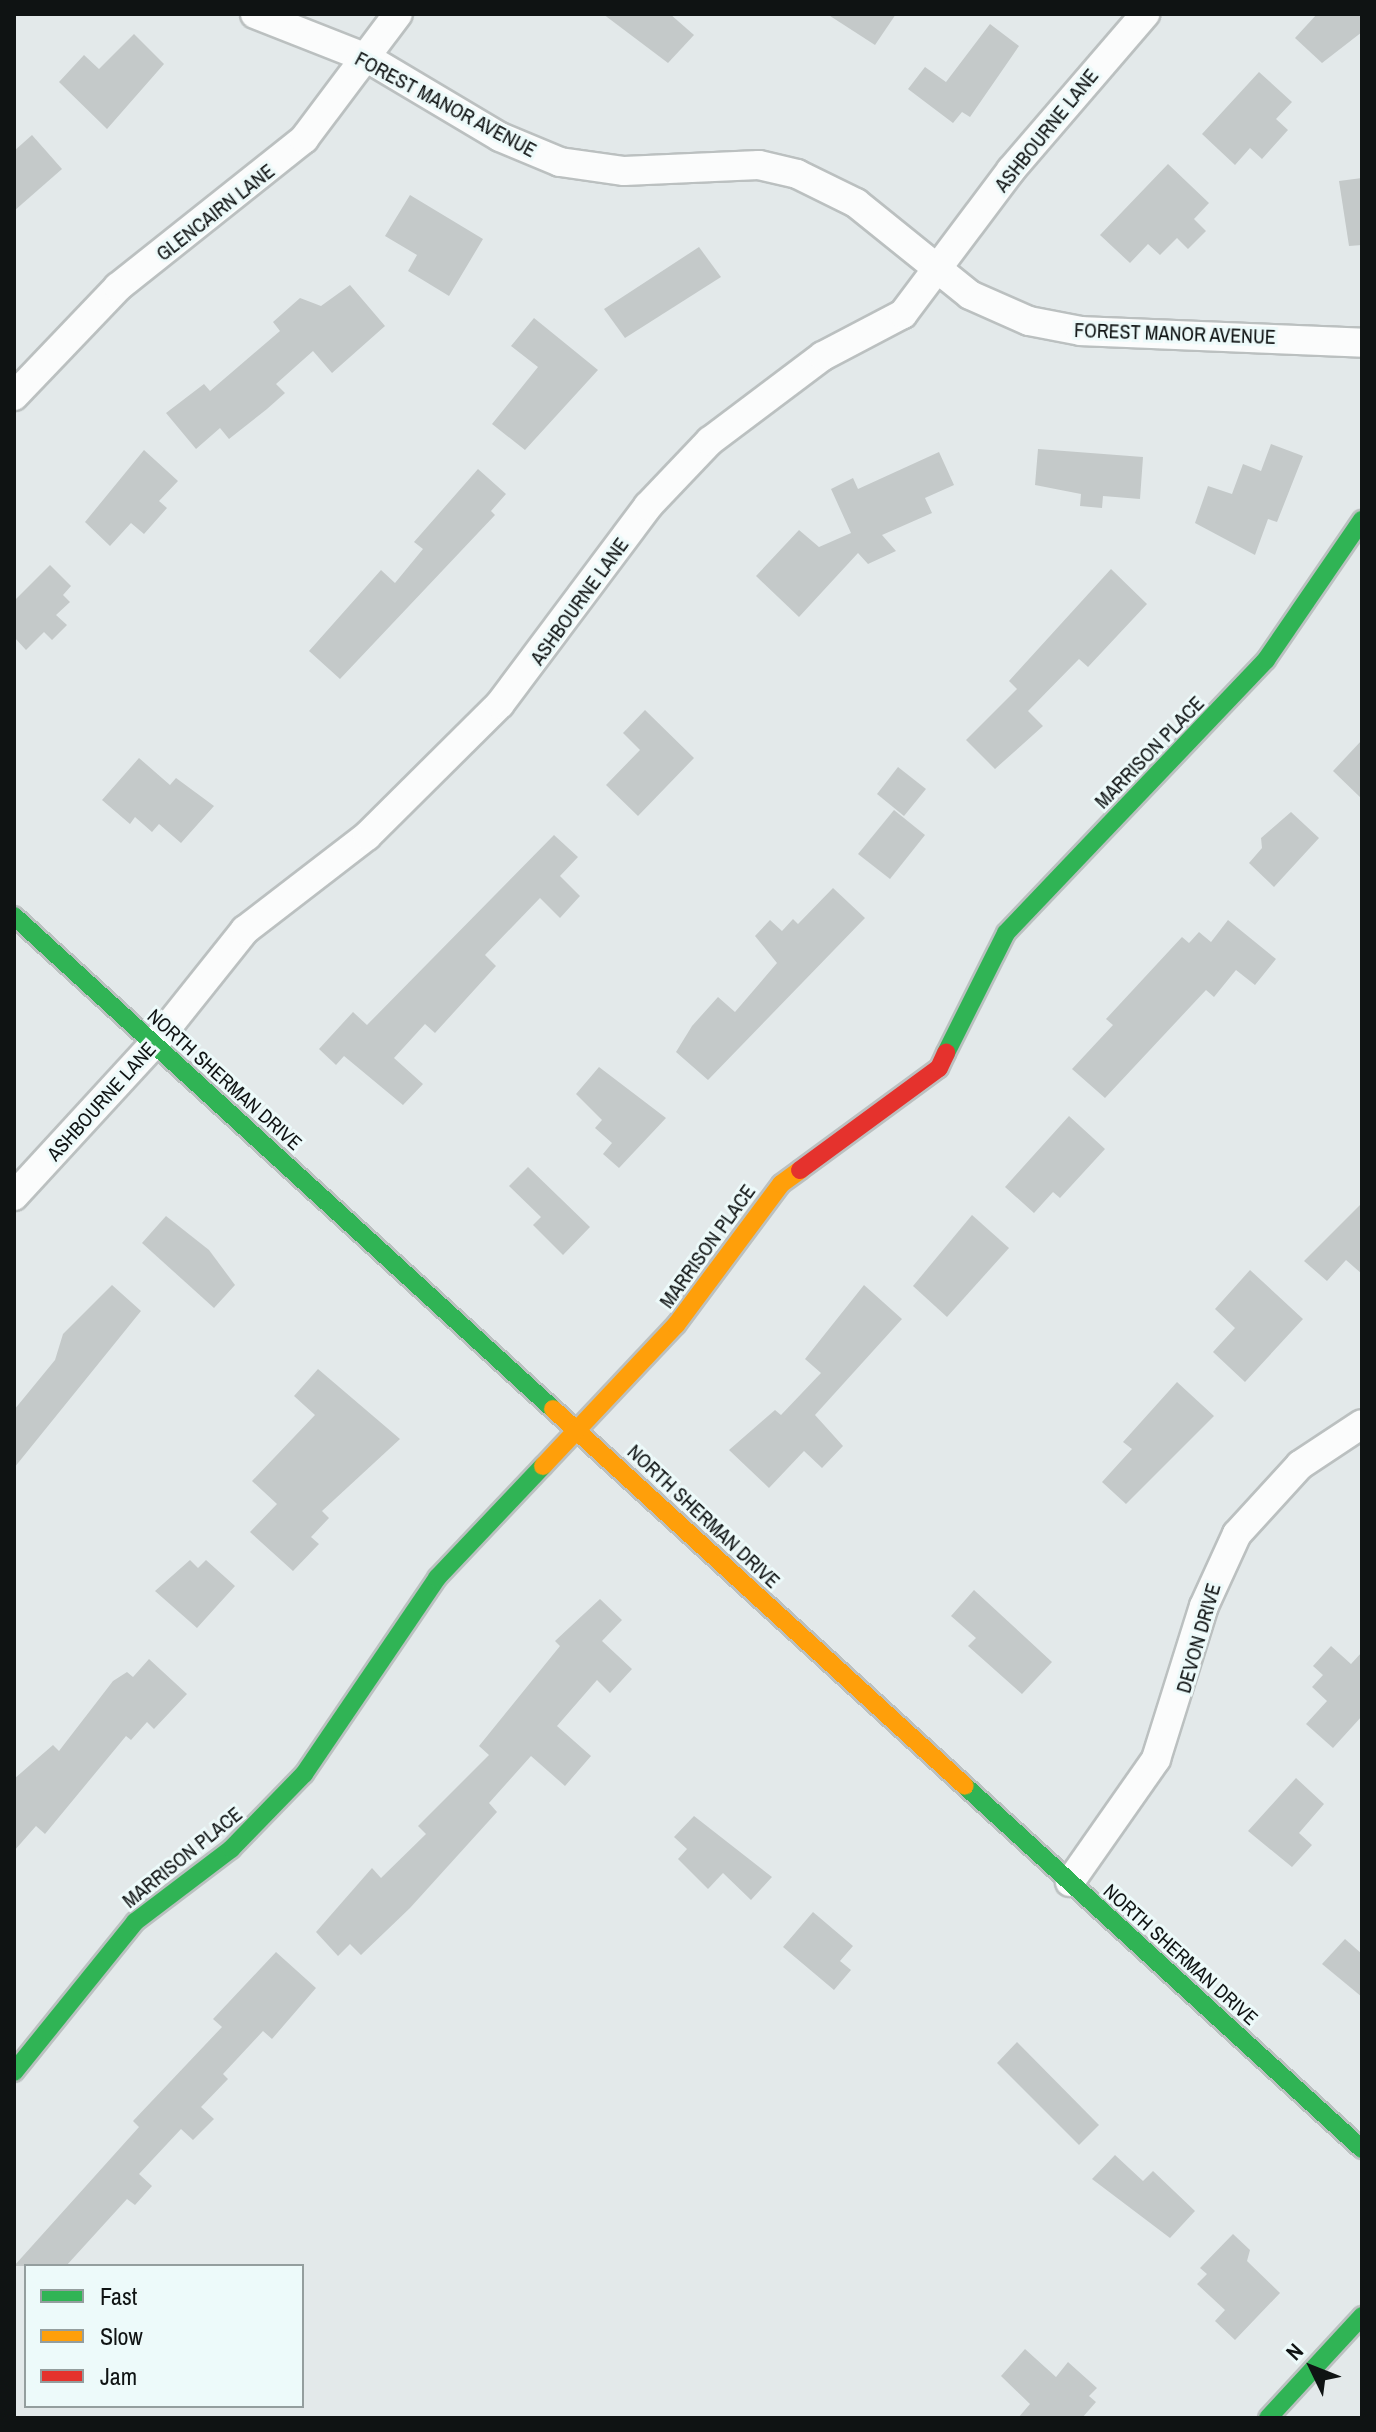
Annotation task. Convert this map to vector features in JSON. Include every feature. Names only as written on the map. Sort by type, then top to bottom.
[{"type":"street","name":"FOREST MANOR AVENUE","points":[[255,14],[369,59],[500,137],[560,162],[624,171],[759,165],[797,174],[856,203],[936,270],[993,308],[1055,328],[1362,343]]},
{"type":"street","name":"GLENCAIRN LANE","points":[[14,396],[118,287],[304,139],[369,59],[398,14]]},
{"type":"street","name":"ASHBOURNE LANE","points":[[14,1196],[154,1044],[245,930],[367,836],[491,714],[648,506],[710,441],[823,356],[903,314],[1145,14]]},
{"type":"street","name":"MARRISON PLACE","points":[[14,2072],[135,1922],[231,1849],[304,1774],[437,1578],[676,1325],[781,1184],[939,1068],[1006,933],[1266,660],[1362,520]]},
{"type":"street","name":"NORTH SHERMAN DRIVE","points":[[14,916],[1362,2149]]},
{"type":"street","name":"DEVON DRIVE","points":[[1070,1882],[1156,1759],[1204,1606],[1237,1534],[1300,1465],[1362,1424]]},
{"type":"street","points":[[1268,2418],[1362,2316]]},
{"type":"building","points":[[603,14],[670,14],[694,35],[668,63]]},
{"type":"building","points":[[827,14],[896,14],[875,45]]},
{"type":"building","points":[[1317,14],[1362,14],[1362,32],[1322,63],[1295,38]]},
{"type":"building","points":[[990,24],[1019,46],[970,117],[962,112],[953,123],[908,89],[925,67],[946,82]]},
{"type":"building","points":[[134,34],[164,64],[107,129],[59,82],[84,55],[99,69]]},
{"type":"building","points":[[1259,72],[1292,102],[1276,119],[1288,130],[1262,159],[1250,148],[1235,165],[1202,134]]},
{"type":"building","points":[[32,135],[62,169],[14,211],[14,151]]},
{"type":"building","points":[[1168,164],[1209,203],[1194,219],[1206,231],[1188,249],[1177,238],[1160,255],[1148,244],[1130,263],[1100,235]]},
{"type":"building","points":[[1362,178],[1362,245],[1349,246],[1339,181]]},
{"type":"building","points":[[410,195],[483,239],[449,296],[408,271],[417,255],[385,236]]},
{"type":"building","points":[[699,247],[721,277],[625,338],[604,309]]},
{"type":"building","points":[[350,285],[385,326],[332,373],[313,351],[276,384],[285,393],[267,409],[229,439],[220,428],[196,449],[166,413],[204,384],[210,391],[280,331],[273,322],[300,298],[321,306]]},
{"type":"building","points":[[534,318],[598,370],[525,450],[492,424],[538,367],[511,346]]},
{"type":"building","points":[[1271,444],[1303,456],[1277,522],[1268,519],[1255,555],[1195,523],[1208,486],[1232,494],[1243,464],[1261,471]]},
{"type":"building","points":[[1038,449],[1143,457],[1140,499],[1103,496],[1102,508],[1080,506],[1081,494],[1035,485]]},
{"type":"building","points":[[144,450],[178,481],[159,501],[167,508],[144,534],[131,523],[110,546],[85,522]]},
{"type":"building","points":[[939,452],[954,485],[925,498],[932,513],[882,535],[896,551],[868,564],[858,553],[799,617],[756,576],[799,530],[819,547],[851,533],[831,489],[853,478],[858,489]]},
{"type":"building","points":[[478,469],[506,494],[491,511],[495,515],[340,679],[309,651],[381,570],[395,583],[423,549],[414,542]]},
{"type":"building","points":[[50,565],[71,586],[63,595],[70,602],[56,615],[67,625],[52,640],[44,632],[26,650],[14,637],[14,601]]},
{"type":"building","points":[[1111,569],[1147,604],[1088,667],[1079,659],[1028,711],[1043,726],[995,769],[966,740],[1017,689],[1009,681]]},
{"type":"building","points":[[645,710],[694,758],[638,816],[606,785],[640,750],[623,733]]},
{"type":"building","points":[[1362,740],[1362,799],[1333,771]]},
{"type":"building","points":[[139,758],[170,785],[176,778],[214,806],[181,843],[159,824],[152,832],[135,817],[130,824],[102,800]]},
{"type":"building","points":[[898,767],[926,789],[904,816],[877,794]]},
{"type":"building","points":[[894,810],[925,835],[890,879],[858,854]]},
{"type":"building","points":[[1291,812],[1319,838],[1274,887],[1249,863],[1262,848],[1261,838]]},
{"type":"building","points":[[554,835],[578,857],[560,876],[580,896],[560,918],[540,898],[485,955],[496,966],[435,1033],[425,1024],[394,1058],[423,1084],[403,1105],[344,1056],[336,1065],[319,1049],[353,1012],[367,1025]]},
{"type":"building","points":[[833,888],[865,918],[708,1080],[676,1052],[692,1026],[718,997],[735,1012],[777,963],[755,936],[770,920],[782,931],[793,919],[798,924]]},
{"type":"building","points":[[1228,920],[1276,959],[1255,985],[1236,970],[1214,997],[1206,990],[1105,1098],[1072,1069],[1113,1025],[1106,1019],[1182,937],[1189,943],[1199,932],[1211,942]]},
{"type":"building","points":[[599,1067],[666,1118],[619,1168],[603,1154],[612,1143],[595,1128],[602,1120],[576,1094]]},
{"type":"building","points":[[1069,1116],[1105,1149],[1060,1198],[1053,1192],[1034,1213],[1005,1187]]},
{"type":"building","points":[[528,1167],[590,1227],[563,1255],[533,1225],[541,1217],[509,1186]]},
{"type":"building","points":[[1362,1203],[1362,1274],[1346,1260],[1327,1281],[1304,1261]]},
{"type":"building","points":[[972,1215],[1009,1248],[947,1317],[913,1286]]},
{"type":"building","points":[[166,1216],[209,1250],[235,1285],[214,1308],[142,1243]]},
{"type":"building","points":[[1250,1270],[1303,1319],[1245,1382],[1213,1352],[1235,1328],[1215,1309]]},
{"type":"building","points":[[112,1285],[141,1311],[14,1468],[14,1410],[55,1360],[63,1334]]},
{"type":"building","points":[[864,1285],[902,1319],[815,1415],[843,1446],[822,1468],[804,1451],[769,1488],[729,1450],[775,1410],[781,1415],[821,1373],[805,1359]]},
{"type":"building","points":[[318,1369],[400,1439],[322,1511],[329,1518],[311,1537],[319,1544],[293,1571],[250,1532],[277,1504],[252,1481],[315,1415],[294,1396]]},
{"type":"building","points":[[1177,1382],[1214,1416],[1126,1504],[1102,1482],[1132,1449],[1123,1442]]},
{"type":"building","points":[[190,1560],[198,1568],[206,1560],[235,1586],[197,1628],[155,1591]]},
{"type":"building","points":[[974,1590],[1052,1662],[1022,1694],[968,1646],[976,1638],[951,1616]]},
{"type":"building","points":[[600,1599],[622,1620],[602,1641],[632,1669],[610,1693],[597,1680],[557,1726],[591,1756],[565,1786],[531,1756],[489,1803],[497,1812],[410,1908],[361,1955],[350,1944],[338,1956],[316,1932],[372,1868],[381,1878],[426,1834],[418,1826],[489,1755],[479,1746],[560,1646],[555,1641]]},
{"type":"building","points":[[1331,1646],[1351,1664],[1362,1652],[1362,1716],[1333,1748],[1306,1724],[1327,1701],[1312,1687],[1323,1675],[1313,1666]]},
{"type":"building","points":[[149,1659],[187,1694],[154,1729],[147,1722],[131,1740],[126,1736],[45,1834],[36,1826],[14,1851],[14,1779],[53,1745],[59,1751],[113,1681],[127,1672],[133,1677]]},
{"type":"building","points":[[1296,1778],[1324,1804],[1299,1833],[1312,1845],[1292,1867],[1248,1831]]},
{"type":"building","points":[[694,1816],[772,1877],[751,1900],[723,1873],[708,1889],[678,1859],[687,1849],[674,1837]]},
{"type":"building","points":[[813,1912],[853,1946],[840,1961],[851,1970],[834,1990],[783,1947]]},
{"type":"building","points":[[1345,1939],[1362,1954],[1362,1997],[1322,1964]]},
{"type":"building","points":[[276,1952],[316,1988],[272,2039],[263,2031],[223,2074],[228,2079],[201,2107],[214,2119],[193,2140],[181,2129],[139,2174],[152,2186],[135,2205],[127,2199],[68,2264],[14,2266],[139,2127],[133,2121],[222,2027],[213,2019]]},
{"type":"building","points":[[1017,2042],[1099,2125],[1079,2145],[997,2063]]},
{"type":"building","points":[[1115,2155],[1143,2181],[1153,2171],[1195,2211],[1170,2238],[1092,2179]]},
{"type":"building","points":[[1233,2234],[1250,2250],[1247,2261],[1280,2293],[1235,2340],[1215,2321],[1225,2310],[1197,2284],[1207,2274],[1200,2268]]},
{"type":"building","points":[[1025,2349],[1056,2377],[1068,2362],[1097,2388],[1089,2396],[1096,2402],[1082,2418],[1018,2418],[1030,2404],[1001,2376]]},
{"type":"traffic: fast","points":[[946,1053],[1006,933],[1266,660],[1362,520]]},
{"type":"traffic: fast","points":[[14,916],[553,1409]]},
{"type":"traffic: fast","points":[[14,2072],[135,1922],[231,1849],[304,1774],[437,1578],[543,1466]]},
{"type":"traffic: fast","points":[[965,1786],[1362,2149]]},
{"type":"traffic: fast","points":[[1268,2418],[1362,2316]]},
{"type":"traffic: slow","points":[[543,1466],[676,1325],[781,1184],[800,1170]]},
{"type":"traffic: slow","points":[[553,1409],[965,1786]]},
{"type":"traffic: jam","points":[[800,1170],[939,1068],[946,1053]]}]
